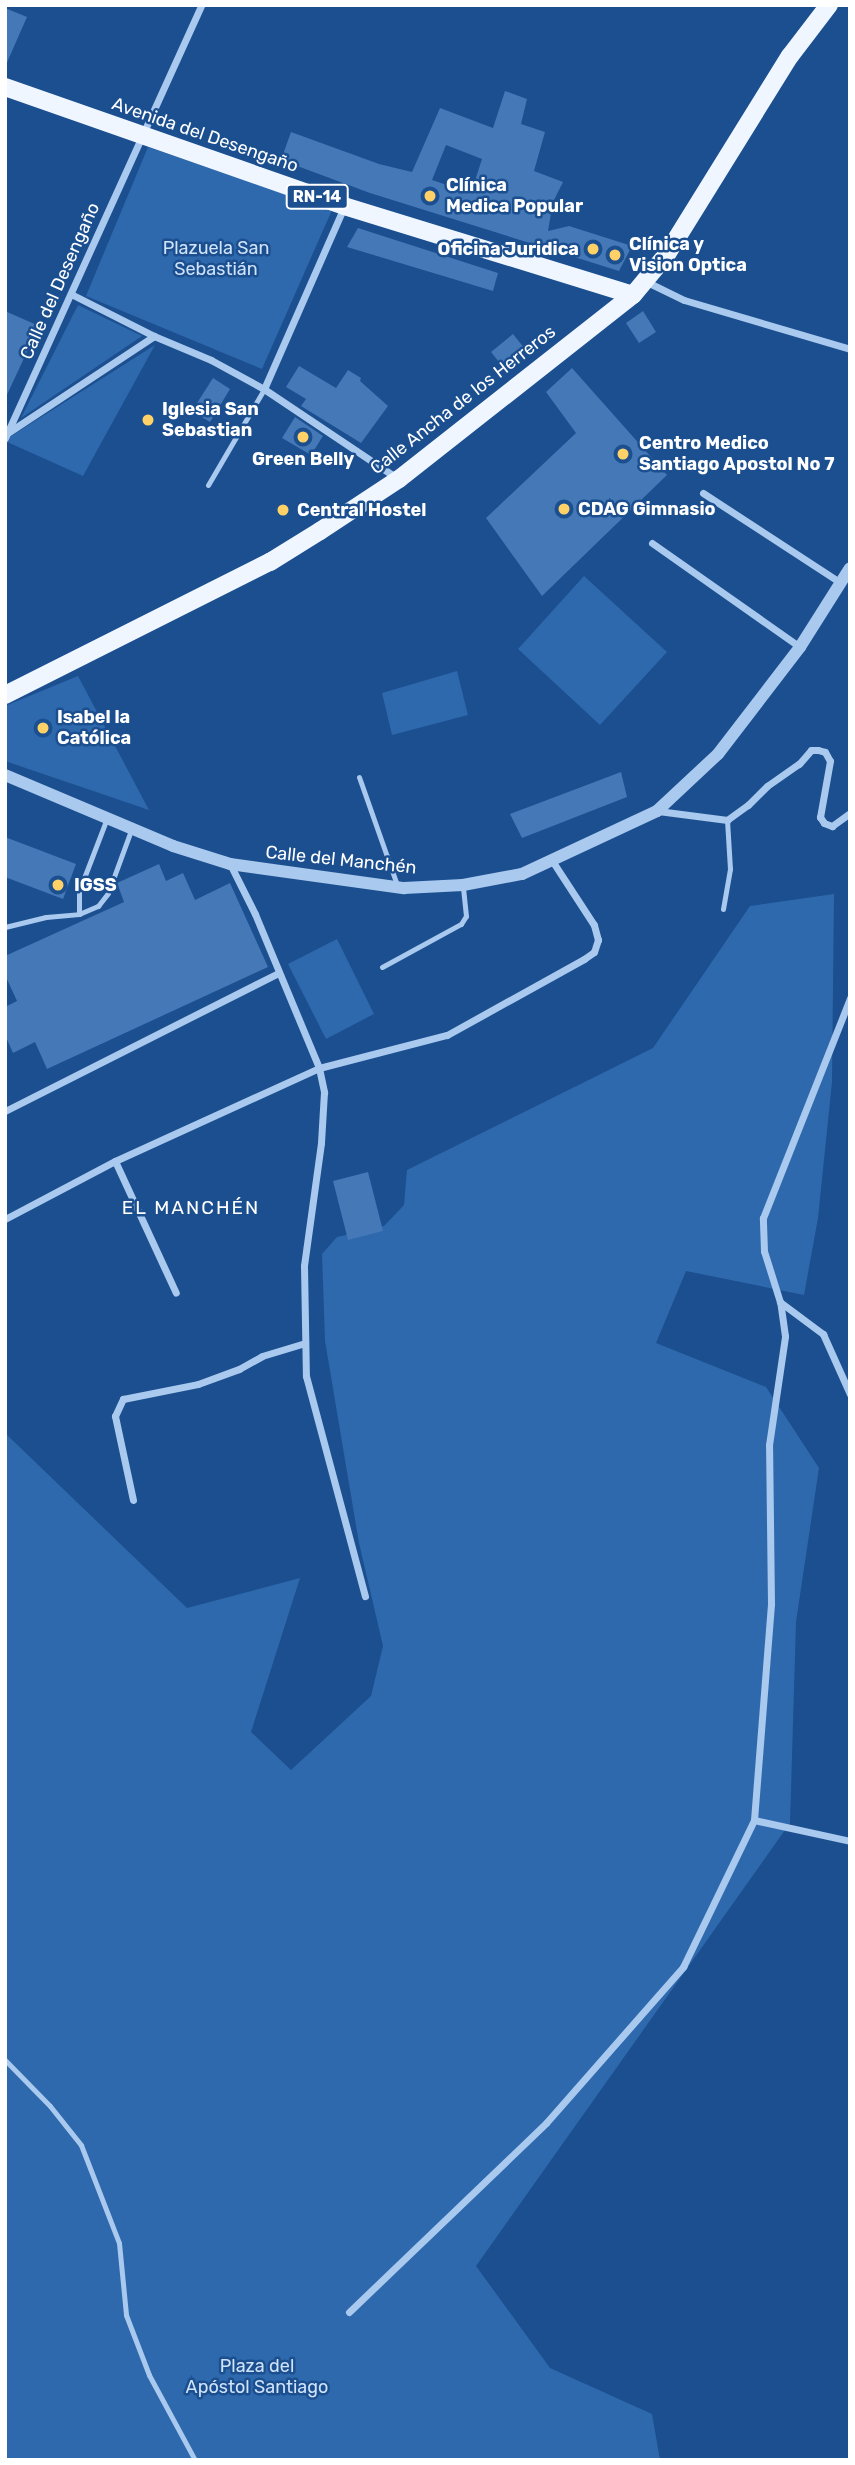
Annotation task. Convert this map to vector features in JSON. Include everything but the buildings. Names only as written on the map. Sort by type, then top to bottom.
[{"type":"main road","name":"Calle Ancha de los Herreros","points":[[5,695],[270,562],[399,479],[639,288],[667,254],[790,55],[829,5]]},
{"type":"main road","name":"Avenida del Desengaño","points":[[5,87],[344,206],[639,288]]},
{"type":"street","name":"Calle del Desengaño","points":[[6,434],[73,295],[201,5]]},
{"type":"street","points":[[264,389],[344,206]]},
{"type":"street","points":[[639,288],[850,349]]},
{"type":"street","points":[[73,295],[154,336],[212,360],[264,389],[399,479]]},
{"type":"street","points":[[6,434],[154,336]]},
{"type":"street","points":[[703,493],[841,583]]},
{"type":"street","points":[[652,543],[800,647]]},
{"type":"street","name":"Calle del Manchén","points":[[5,775],[173,846],[230,864],[398,888],[463,885],[522,874],[553,862],[657,811],[718,754],[800,647],[850,568]]},
{"type":"street","points":[[657,811],[727,820],[748,805],[767,786],[799,764],[811,750],[818,750],[825,752],[830,761],[820,817],[832,827],[850,813]]},
{"type":"street","points":[[5,1219],[115,1161],[319,1068],[447,1035],[594,952],[598,940],[594,926],[553,862]]},
{"type":"street","points":[[230,864],[256,914],[319,1068],[324,1091],[321,1143],[304,1266],[306,1376],[365,1596]]},
{"type":"street","points":[[5,1111],[278,973]]},
{"type":"street","points":[[349,2312],[546,2123],[683,1967],[754,1820],[771,1604],[769,1445],[785,1336],[780,1302],[764,1251],[763,1218],[850,998]]},
{"type":"street","points":[[115,1161],[176,1293]]},
{"type":"street","points":[[780,1302],[822,1334],[850,1394]]},
{"type":"street","points":[[133,1500],[115,1416],[123,1399],[198,1384],[239,1369],[262,1356],[304,1343]]},
{"type":"street","points":[[754,1820],[850,1841]]},
{"type":"lane","points":[[208,485],[264,389]]},
{"type":"lane","points":[[359,777],[398,888]]},
{"type":"lane","points":[[79,914],[79,891],[107,818]]},
{"type":"lane","points":[[723,909],[730,862],[727,820]]},
{"type":"lane","points":[[5,928],[46,917],[79,914],[98,906],[108,893],[132,828]]},
{"type":"lane","points":[[382,967],[461,924],[466,916],[463,885]]},
{"type":"lane","points":[[5,2060],[50,2106],[81,2145],[120,2243],[126,2315],[149,2375],[195,2460]]},
{"type":"green space","name":"Plazuela San Sebastián","points":[[148,147],[332,210],[262,369],[86,296]]},
{"type":"green space","points":[[78,305],[142,336],[21,418]]},
{"type":"green space","points":[[155,345],[83,476],[5,441],[5,440]]},
{"type":"green space","points":[[584,576],[667,652],[600,725],[518,649]]},
{"type":"green space","points":[[457,671],[468,715],[392,735],[382,693]]},
{"type":"green space","points":[[78,676],[149,810],[5,761],[5,706]]},
{"type":"green space","name":"Plaza del Apóstol Santiago","points":[[834,894],[832,1082],[818,1218],[804,1295],[686,1271],[656,1343],[766,1387],[819,1468],[796,1622],[790,1823],[476,2266],[550,2368],[652,2414],[660,2460],[5,2460],[5,1433],[187,1608],[300,1578],[251,1732],[291,1770],[371,1696],[383,1646],[359,1543],[325,1341],[322,1254],[337,1237],[384,1226],[404,1205],[407,1170],[653,1048],[750,906]]},
{"type":"green space","points":[[337,939],[374,1014],[326,1039],[288,964]]},
{"type":"place","name":"Clínica Medica Popular","points":[[430,196]]},
{"type":"place","name":"Oficina Juridica","points":[[593,249]]},
{"type":"place","name":"Clínica y Vision Optica","points":[[615,255]]},
{"type":"place","name":"Iglesia San Sebastian","points":[[148,420]]},
{"type":"place","name":"Green Belly","points":[[303,437]]},
{"type":"place","name":"Centro Medico Santiago Apostol No 7","points":[[623,454]]},
{"type":"place","name":"CDAG Gimnasio","points":[[564,509]]},
{"type":"place","name":"Central Hostel","points":[[283,510]]},
{"type":"place","name":"Isabel la Católica","points":[[43,728]]},
{"type":"place","name":"IGSS","points":[[58,885]]},
{"type":"district","name":"EL MANCHÉN","points":[[191,1208]]}]
